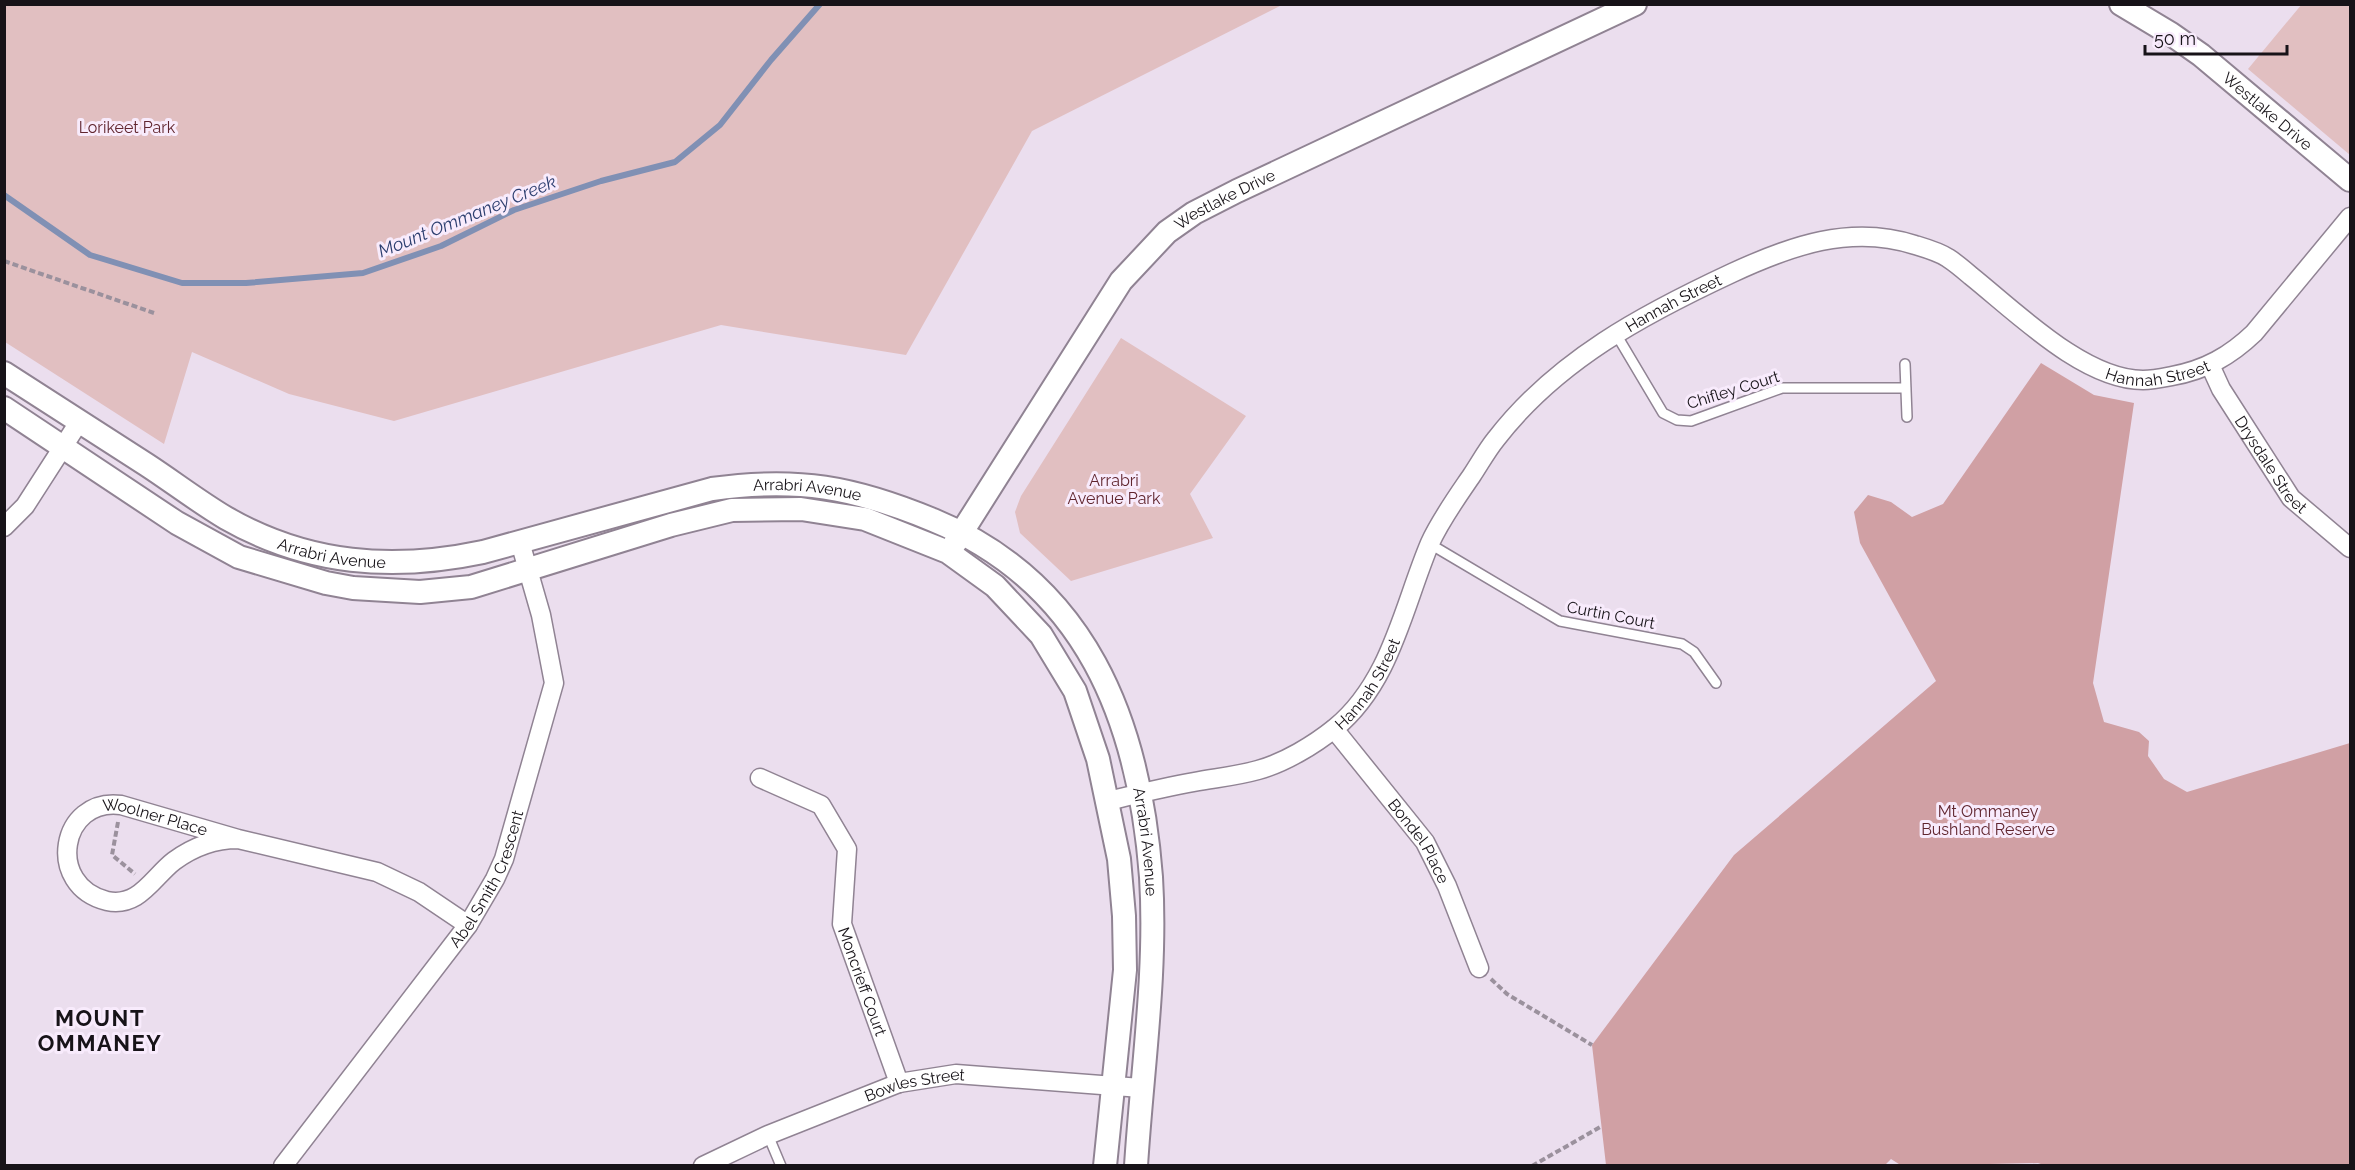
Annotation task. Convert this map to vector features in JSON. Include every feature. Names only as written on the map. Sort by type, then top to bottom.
[{"type":"street","name":"Westlake Drive","points":[[948,552],[963,532],[1121,281],[1167,232],[1194,213],[1238,191],[1635,4]]},
{"type":"street","name":"Westlake Drive","points":[[2121,4],[2201,55],[2350,180]]},
{"type":"street","name":"Hannah Street","points":[[1108,801],[1263,769],[1299,751],[1334,729],[1360,704],[1378,677],[1439,525],[1497,437],[1543,389],[1576,360],[1615,333],[1765,258],[1805,244],[1835,237],[1881,237],[1913,244],[1948,258],[2064,351],[2096,368],[2140,380],[2182,374],[2210,365],[2238,348],[2254,333],[2350,217]]},
{"type":"street","name":"Drysdale Street","points":[[2210,365],[2221,389],[2290,498],[2350,548]]},
{"type":"street","name":"Arrabri Avenue","points":[[4,373],[229,520],[255,533],[302,551],[348,560],[374,563],[424,562],[472,554],[712,489],[782,483],[816,485],[867,495],[963,532],[1015,567],[1059,609],[1090,651],[1106,680],[1119,714],[1138,793],[1150,876],[1152,924],[1136,1166]]},
{"type":"street","name":"Arrabri Avenue","points":[[4,408],[177,523],[239,557],[326,583],[385,591],[449,591],[529,570],[671,525],[732,510],[801,509],[865,519],[948,552],[995,586],[1041,635],[1076,691],[1098,759],[1119,859],[1125,970],[1105,1166]]},
{"type":"street","points":[[4,527],[25,506],[79,422]]},
{"type":"street","name":"Abel Smith Crescent","points":[[283,1166],[468,925],[504,859],[554,683],[541,615],[520,542]]},
{"type":"street","name":"Bondel Place","points":[[1334,729],[1425,842],[1447,886],[1479,968]]},
{"type":"street","name":"Moncrieff Court","points":[[760,778],[821,805],[847,849],[842,924],[899,1083]]},
{"type":"street","name":"Woolner Place","points":[[238,839],[211,842],[186,853],[167,867],[150,886],[130,899],[116,902],[91,895],[82,889],[68,865],[67,844],[76,823],[91,810],[109,804],[121,804],[238,839],[383,874],[419,892],[468,925]]},
{"type":"street","name":"Bowles Street","points":[[703,1166],[768,1135],[899,1083],[957,1074],[1141,1088]]},
{"type":"lane","name":"Chifley Court","points":[[1615,333],[1663,413],[1677,420],[1691,421],[1782,388],[1906,388]]},
{"type":"lane","points":[[1905,364],[1907,417]]},
{"type":"lane","name":"Curtin Court","points":[[1430,544],[1560,621],[1682,644],[1694,652],[1716,683]]},
{"type":"lane","points":[[768,1135],[781,1166]]},
{"type":"path","points":[[4,261],[154,313]]},
{"type":"path","points":[[121,804],[112,855],[150,886]]},
{"type":"path","points":[[1479,968],[1507,994],[1592,1045]]},
{"type":"path","points":[[1532,1166],[1602,1126]]},
{"type":"green space","points":[[2302,4],[2350,5],[2350,155],[2248,69]]},
{"type":"green space","name":"Lorikeet Park","points":[[4,5],[1282,5],[1032,131],[906,355],[721,325],[394,421],[289,394],[192,352],[164,444],[5,342]]},
{"type":"green space","name":"Arrabri Avenue Park","points":[[1121,338],[1246,416],[1190,494],[1213,538],[1071,581],[1020,533],[1015,512],[1021,496]]},
{"type":"green space","name":"Mt Ommaney Bushland Reserve","points":[[2041,363],[2094,395],[2134,403],[2093,683],[2104,722],[2139,732],[2149,741],[2148,756],[2164,779],[2187,792],[2350,743],[2350,1165],[2047,1166],[2038,1163],[1902,1166],[1891,1159],[1884,1166],[1606,1165],[1592,1045],[1734,855],[1936,681],[1860,543],[1854,512],[1868,495],[1891,502],[1912,517],[1943,504]]},
{"type":"waterway","name":"Mount Ommaney Creek","points":[[4,195],[90,255],[182,283],[246,283],[363,273],[441,246],[514,210],[601,181],[675,162],[720,125],[771,60],[820,4]]},
{"type":"district","name":"MOUNT OMMANEY","points":[[100,1030]]}]
